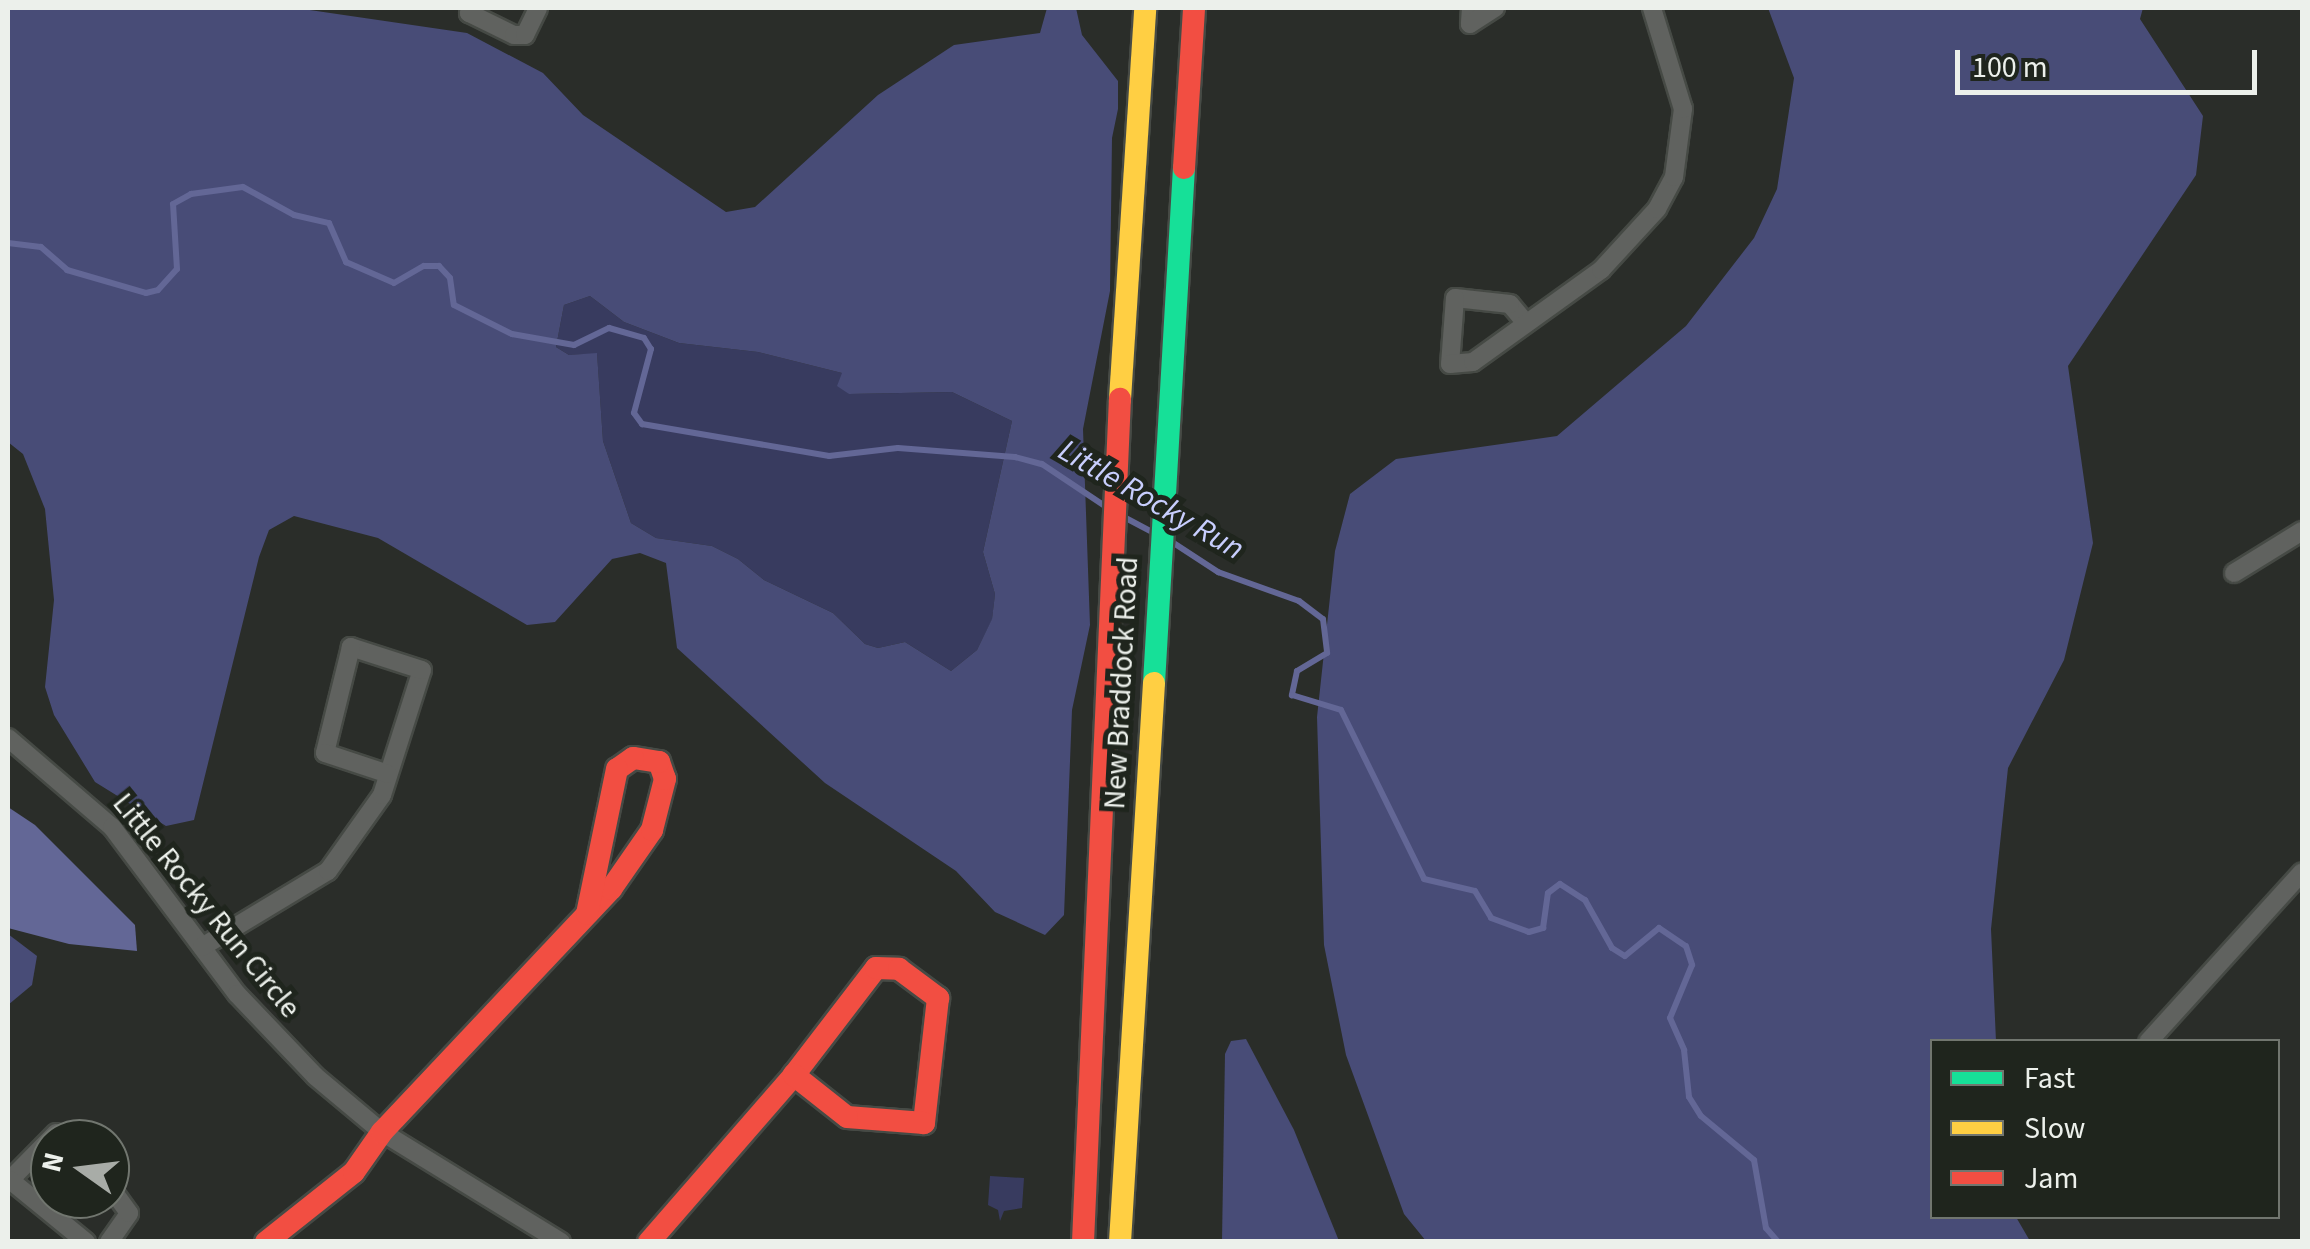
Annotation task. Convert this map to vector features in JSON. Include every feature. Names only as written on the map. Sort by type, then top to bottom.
[{"type":"main road","name":"New Braddock Road","points":[[1083,1242],[1106,629],[1145,8]]},
{"type":"main road","name":"New Braddock Road","points":[[1120,1242],[1162,491],[1194,8]]},
{"type":"main road","points":[[266,1242],[354,1172],[382,1132],[587,914],[652,830],[665,779],[659,762],[633,758],[618,769],[587,914]]},
{"type":"main road","points":[[649,1242],[794,1076],[876,968],[898,969],[938,998],[924,1123],[847,1117],[794,1076]]},
{"type":"street","points":[[472,8],[470,14],[514,35],[525,35],[538,8]]},
{"type":"street","points":[[1470,8],[1470,24],[1496,8]]},
{"type":"street","points":[[1525,322],[1510,304],[1455,298],[1450,364],[1473,362],[1632,240],[1674,177],[1683,109],[1652,8]]},
{"type":"street","points":[[2234,573],[2302,531]]},
{"type":"street","points":[[202,947],[328,872],[361,833],[388,774],[422,670],[350,646],[325,753],[388,774]]},
{"type":"street","name":"Little Rocky Run Circle","points":[[8,738],[112,827],[273,1035],[382,1132],[561,1242]]},
{"type":"street","points":[[2151,1039],[2302,872]]},
{"type":"street","points":[[30,1160],[10,1180],[30,1196]]},
{"type":"street","points":[[58,1219],[86,1242]]},
{"type":"street","points":[[109,1242],[125,1219]]},
{"type":"shaded area","points":[[8,8],[296,8],[467,33],[543,73],[583,115],[726,212],[755,207],[878,95],[954,45],[1040,33],[1047,8],[1076,8],[1082,35],[1118,81],[1112,138],[1110,291],[1083,429],[1090,625],[1072,710],[1064,915],[1045,935],[995,912],[956,871],[825,783],[677,648],[666,563],[640,553],[612,559],[555,622],[527,625],[378,538],[294,516],[269,530],[194,820],[166,826],[95,782],[54,715],[45,687],[54,600],[45,509],[23,454],[8,442]],"holes":[[[590,296],[624,322],[679,343],[758,352],[842,373],[837,386],[849,394],[952,392],[1012,421],[983,552],[995,594],[992,619],[977,650],[951,671],[905,642],[878,648],[865,644],[833,613],[764,580],[738,559],[712,546],[656,538],[631,523],[603,441],[597,353],[569,355],[556,347],[564,305]]]},
{"type":"shaded area","points":[[1768,8],[2143,8],[2140,19],[2203,116],[2196,175],[2068,366],[2093,543],[2064,660],[2008,768],[1991,929],[1996,1039],[1930,1039],[1930,1219],[2017,1219],[2030,1241],[1426,1241],[1404,1214],[1346,1055],[1324,945],[1317,717],[1335,551],[1350,494],[1396,459],[1557,436],[1686,326],[1754,238],[1777,189],[1794,78]]},
{"type":"shaded area","points":[[590,296],[624,322],[679,343],[758,352],[842,373],[849,394],[952,392],[1012,421],[983,552],[995,594],[992,620],[977,650],[951,671],[905,642],[878,648],[865,644],[833,613],[764,580],[738,559],[712,546],[656,538],[631,523],[603,441],[597,354],[569,355],[556,347],[564,305]]},
{"type":"shaded area","points":[[8,807],[35,825],[135,925],[137,951],[69,944],[8,928]]},
{"type":"shaded area","points":[[8,934],[37,956],[32,985],[8,1005]]},
{"type":"shaded area","points":[[1246,1039],[1294,1130],[1339,1241],[1222,1241],[1225,1054],[1231,1041]]},
{"type":"shaded area","points":[[990,1176],[1024,1178],[1022,1208],[1004,1211],[1000,1221],[998,1210],[988,1205]]},
{"type":"waterway","name":"Little Rocky Run","points":[[8,243],[41,247],[67,270],[146,293],[158,290],[177,269],[173,204],[191,194],[243,187],[294,215],[329,223],[346,262],[394,283],[424,266],[439,266],[450,278],[454,305],[512,334],[574,345],[609,328],[644,338],[651,349],[634,413],[642,424],[829,456],[898,448],[1015,457],[1042,464],[1105,506]]},
{"type":"waterway","name":"Little Rocky Run","points":[[1120,515],[1158,535]]},
{"type":"waterway","name":"Little Rocky Run","points":[[1169,540],[1218,572],[1299,601],[1323,619],[1327,653],[1297,671],[1292,695],[1341,710],[1424,879],[1475,891],[1491,918],[1529,932],[1543,928],[1548,893],[1560,884],[1585,900],[1612,948],[1625,956],[1659,928],[1686,946],[1692,965],[1670,1018],[1684,1050],[1689,1097],[1701,1116],[1754,1160],[1766,1228],[1778,1242]]},
{"type":"traffic: fast","points":[[1154,683],[1184,168]]},
{"type":"traffic: slow","points":[[1120,399],[1145,8]]},
{"type":"traffic: slow","points":[[1120,1242],[1154,683]]},
{"type":"traffic: jam","points":[[1184,168],[1194,8]]},
{"type":"traffic: jam","points":[[1083,1242],[1120,399]]},
{"type":"traffic: jam","points":[[266,1242],[354,1172],[382,1132],[611,889],[652,830],[665,779],[659,762],[633,758],[617,769],[587,914]]},
{"type":"traffic: jam","points":[[649,1242],[794,1075],[876,968],[899,969],[938,998],[924,1123],[847,1117],[794,1075]]}]
